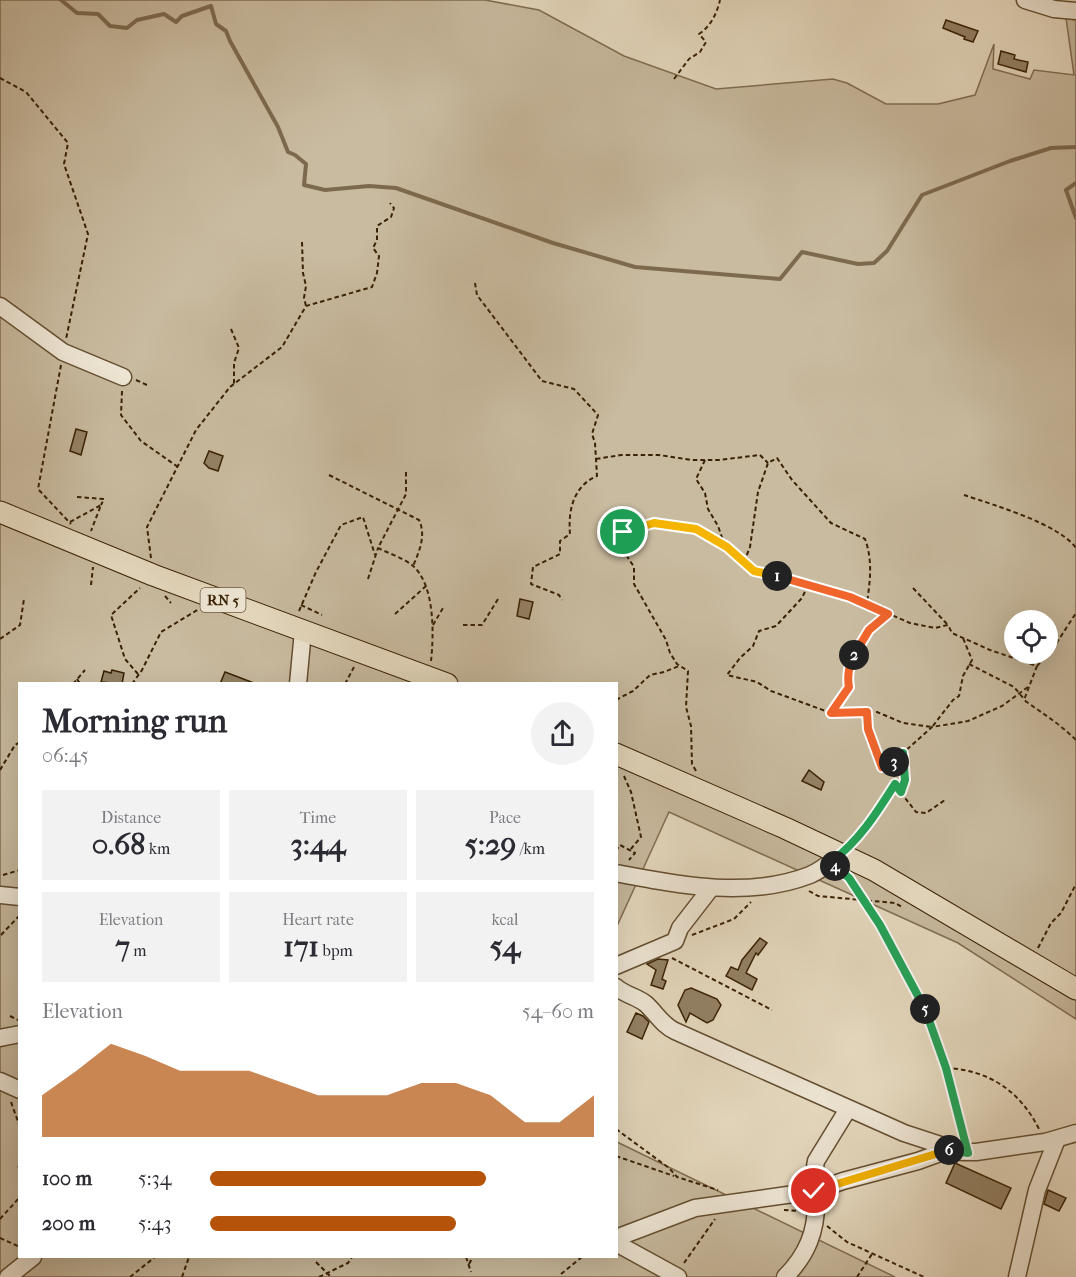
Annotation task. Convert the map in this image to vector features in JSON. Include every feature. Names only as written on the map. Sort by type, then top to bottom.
[{"type":"main road","name":"RN 5","points":[[0,512],[85,545],[153,575],[442,682]]},
{"type":"main road","points":[[618,755],[708,795],[836,858],[880,874],[1076,989]]},
{"type":"street","points":[[1025,0],[1054,9],[1076,11]]},
{"type":"street","points":[[0,306],[63,352],[123,377]]},
{"type":"street","points":[[298,628],[298,682]]},
{"type":"street","points":[[622,868],[670,884],[711,888],[768,885],[811,875],[836,858]]},
{"type":"street","points":[[618,965],[670,948],[680,928],[711,888]]},
{"type":"street","points":[[0,896],[18,897]]},
{"type":"street","points":[[618,989],[645,1003],[668,1028],[904,1133],[951,1149],[968,1153],[1051,1140],[1076,1133]]},
{"type":"street","points":[[0,1038],[18,1034]]},
{"type":"street","points":[[785,1277],[799,1263],[808,1246],[815,1216],[816,1161],[848,1109]]},
{"type":"street","points":[[1017,1277],[1051,1140]]},
{"type":"street","points":[[618,1237],[688,1210],[814,1191],[918,1161],[951,1149]]},
{"type":"street","points":[[618,1244],[676,1275]]},
{"type":"street","points":[[8,1277],[32,1258]]},
{"type":"path","points":[[674,79],[689,59],[700,52],[706,42],[699,34],[707,29],[718,9],[720,0]]},
{"type":"path","points":[[0,78],[26,92],[68,143],[64,164],[88,234],[63,352],[38,489],[70,522],[85,545]]},
{"type":"path","points":[[306,306],[372,287],[379,256],[373,248],[377,240],[377,226],[391,217],[394,208],[390,203]]},
{"type":"path","points":[[138,674],[125,659],[111,615],[153,575],[147,527],[196,430],[234,384],[282,347],[306,306],[302,242]]},
{"type":"path","points":[[475,283],[477,295],[542,381],[573,389],[598,415],[592,434],[597,476],[585,481],[572,502],[569,521],[570,534],[560,541],[560,554],[533,567],[531,584],[559,595],[562,600]]},
{"type":"path","points":[[231,329],[239,348],[234,363],[234,384]]},
{"type":"path","points":[[123,377],[121,415],[141,441],[178,467]]},
{"type":"path","points":[[596,459],[621,455],[659,455],[705,460],[760,455],[768,463]]},
{"type":"path","points":[[744,562],[750,547],[758,492],[768,463],[777,458],[792,480],[831,523],[865,539],[870,553],[871,574],[867,604]]},
{"type":"path","points":[[705,460],[696,479],[705,493],[708,509],[718,526],[725,546]]},
{"type":"path","points":[[368,579],[378,548],[396,509],[406,494],[406,472]]},
{"type":"path","points":[[329,475],[419,520],[423,529],[420,550],[413,566]]},
{"type":"path","points":[[964,495],[1022,515],[1069,538],[1076,548]]},
{"type":"path","points":[[77,497],[104,499],[85,545]]},
{"type":"path","points":[[70,522],[101,505]]},
{"type":"path","points":[[298,628],[301,605],[341,525],[363,517],[375,555]]},
{"type":"path","points":[[708,795],[692,764],[692,726],[686,707],[688,671],[679,666],[670,653],[666,640],[634,584],[634,567],[621,546],[623,532],[654,523],[696,529],[725,546],[754,571],[808,584],[867,604],[910,623],[935,628],[948,625]]},
{"type":"path","points":[[378,548],[413,566],[426,586],[433,625],[431,664]]},
{"type":"path","points":[[808,584],[802,598],[776,626],[759,631],[753,646],[727,675],[757,682],[771,692],[831,713],[877,712],[903,723],[932,727],[968,721],[1002,706],[1030,685]]},
{"type":"path","points":[[395,614],[426,586]]},
{"type":"path","points":[[913,588],[948,625],[952,633],[990,650],[1038,666]]},
{"type":"path","points":[[133,682],[142,670],[161,632],[216,597]]},
{"type":"path","points":[[0,639],[20,625],[24,598]]},
{"type":"path","points":[[463,625],[482,626],[498,600]]},
{"type":"path","points":[[301,605],[322,615]]},
{"type":"path","points":[[433,625],[444,608]]},
{"type":"path","points":[[1024,700],[1038,666],[1054,647],[1076,613]]},
{"type":"path","points":[[831,713],[849,687],[847,680],[851,661],[869,630],[888,614]]},
{"type":"path","points":[[867,712],[868,729],[882,767],[892,763],[932,727],[953,700],[959,696],[963,676],[972,660],[963,638]]},
{"type":"path","points":[[969,664],[1014,687],[1024,700],[1060,724],[1076,740]]},
{"type":"path","points":[[618,699],[633,692],[650,675],[679,666]]},
{"type":"path","points":[[74,682],[85,670]]},
{"type":"path","points":[[0,770],[18,743]]},
{"type":"path","points":[[901,792],[905,780],[903,753]]},
{"type":"path","points":[[624,775],[631,792],[641,837],[630,850]]},
{"type":"path","points":[[945,800],[926,813],[916,812],[895,784],[866,830],[836,858],[880,925],[923,1004],[946,1068],[968,1153]]},
{"type":"path","points":[[618,848],[620,845],[635,853],[622,868]]},
{"type":"path","points":[[3,875],[18,871]]},
{"type":"path","points":[[790,880],[818,896],[895,903],[904,908]]},
{"type":"path","points":[[1030,963],[1076,884]]},
{"type":"path","points":[[670,948],[734,920],[768,885]]},
{"type":"path","points":[[1,935],[18,917]]},
{"type":"path","points":[[670,948],[772,1010]]},
{"type":"path","points":[[10,1016],[18,1019]]},
{"type":"path","points":[[946,1068],[962,1069],[985,1076],[1005,1087],[1029,1110],[1051,1140]]},
{"type":"path","points":[[8,1085],[18,1120]]},
{"type":"path","points":[[618,1131],[669,1168],[677,1177]]},
{"type":"path","points":[[618,1157],[747,1200]]},
{"type":"path","points":[[0,1220],[18,1199]]},
{"type":"path","points":[[676,1275],[728,1203]]},
{"type":"path","points":[[777,1208],[789,1212],[804,1211],[815,1216],[847,1242],[924,1277]]},
{"type":"path","points":[[0,1238],[18,1246]]},
{"type":"path","points":[[857,1277],[872,1254]]},
{"type":"path","points":[[130,1277],[154,1258]]},
{"type":"path","points":[[182,1277],[189,1258]]},
{"type":"path","points":[[319,1277],[348,1263],[351,1258]]},
{"type":"path","points":[[466,1258],[471,1272]]},
{"type":"path","points":[[469,1264],[472,1258]]},
{"type":"path","points":[[561,1274],[581,1258]]},
{"type":"path","points":[[316,1262],[331,1277]]},
{"type":"shaded area","points":[[0,0],[485,0],[539,10],[624,56],[716,89],[833,79],[847,83],[886,104],[938,104],[975,95],[994,44],[993,69],[1030,79],[1034,70],[1074,75],[1066,18],[1076,20],[1076,1019],[958,943],[669,812],[618,924],[618,682],[18,682],[18,1258],[618,1258],[618,1142],[895,1277],[0,1277]]},
{"type":"building","points":[[946,20],[978,31],[973,42],[943,28]]},
{"type":"building","points":[[1001,51],[1015,55],[1014,59],[1028,62],[1026,72],[998,64]]},
{"type":"building","points":[[76,429],[87,432],[81,455],[70,451]]},
{"type":"building","points":[[209,451],[223,456],[218,471],[209,468],[204,463]]},
{"type":"building","points":[[520,599],[533,602],[529,619],[517,616]]},
{"type":"building","points":[[112,670],[124,673],[122,682],[101,682],[104,671],[111,673]]},
{"type":"building","points":[[225,672],[251,682],[221,682]]},
{"type":"building","points":[[809,770],[824,782],[821,790],[802,781]]},
{"type":"building","points":[[760,938],[767,943],[758,955],[756,953],[746,973],[757,979],[752,990],[726,976],[731,967],[738,970],[742,960]]},
{"type":"building","points":[[658,959],[668,960],[662,979],[666,981],[663,989],[651,985],[656,970],[647,964]]},
{"type":"building","points":[[691,988],[717,999],[721,1005],[713,1020],[707,1023],[690,1013],[686,1022],[678,1005],[685,990]]},
{"type":"building","points":[[636,1013],[649,1022],[642,1039],[627,1032]]},
{"type":"building","points":[[955,1163],[1011,1188],[1001,1209],[946,1183]]},
{"type":"building","points":[[1048,1190],[1066,1198],[1059,1211],[1044,1204]]},
{"type":"waterway","points":[[61,0],[77,13],[98,14],[110,26],[127,28],[137,20],[164,14],[176,22],[182,16],[211,6],[216,24],[226,31],[278,127],[288,152],[306,164],[304,185],[325,190],[369,186],[396,188],[553,243],[635,267],[780,279],[802,252],[858,264],[874,263],[887,251],[922,195],[1010,161],[1051,148],[1076,147]]},
{"type":"waterway","points":[[1076,183],[1066,190],[1076,218]]},
{"type":"route","points":[[623,532],[654,523],[696,529],[727,547],[754,571],[850,597],[888,614],[869,630],[851,661],[847,680],[849,687],[831,713],[867,712],[868,729],[882,767],[892,763],[903,753],[905,780],[901,792],[895,784],[866,830],[831,862],[849,878],[880,925],[923,1004],[946,1068],[968,1153],[951,1149],[918,1161],[814,1191]]}]
